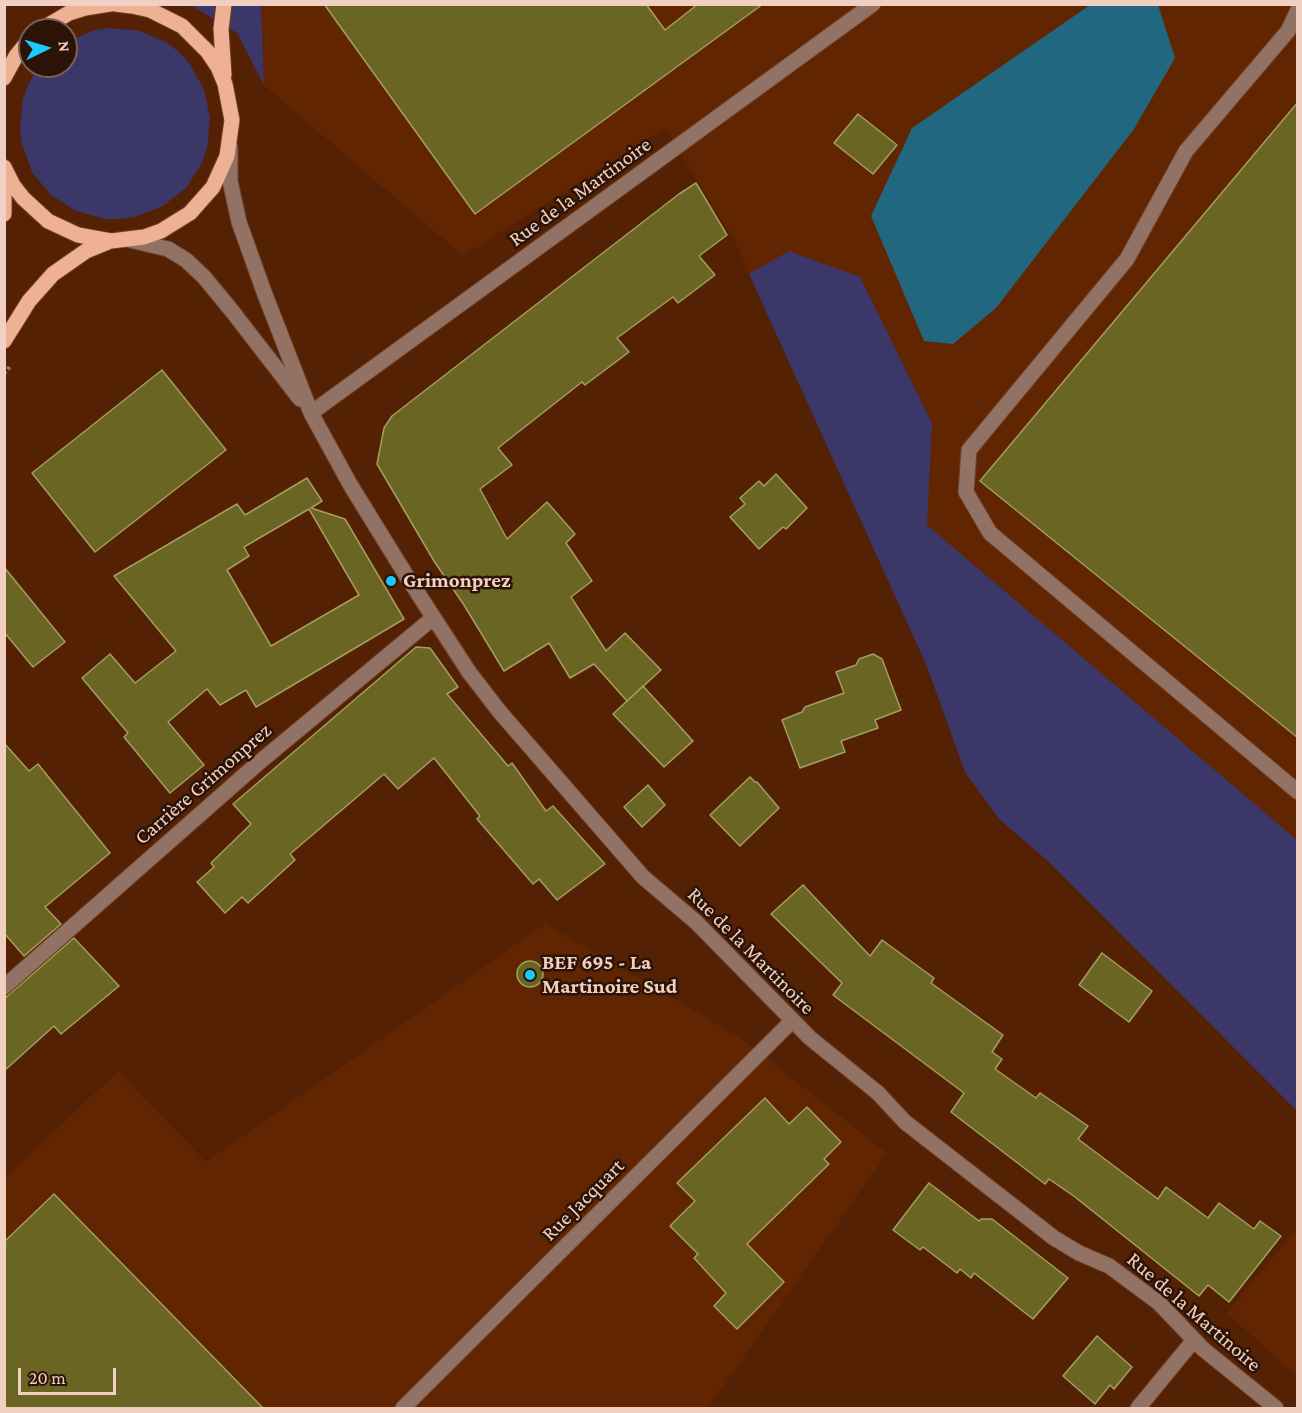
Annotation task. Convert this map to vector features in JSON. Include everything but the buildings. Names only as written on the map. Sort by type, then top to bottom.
[{"type":"main road","points":[[59,18],[79,6],[110,4]]},
{"type":"main road","points":[[115,4],[150,10],[182,26],[208,52],[225,84]]},
{"type":"main road","points":[[4,168],[23,198],[48,221],[78,235],[111,241],[128,240],[161,231],[176,223],[196,207],[213,187],[221,172],[231,139],[232,120],[225,84],[222,29],[224,4]]},
{"type":"main road","points":[[4,78],[18,54]]},
{"type":"main road","points":[[4,180],[4,214]]},
{"type":"main road","points":[[4,341],[29,301],[53,274],[86,251],[111,241]]},
{"type":"street","name":"Rue de la Martinoire","points":[[311,413],[873,4]]},
{"type":"street","points":[[1298,10],[1288,31],[1186,151],[1127,259],[969,450],[966,492],[990,533],[1298,792]]},
{"type":"street","name":"Rue de la Martinoire","points":[[231,139],[230,181],[239,222],[311,413],[351,486],[434,618],[469,672],[499,711],[632,866],[696,922],[792,1021],[825,1051],[878,1093],[911,1127],[1065,1246],[1118,1272],[1164,1308],[1194,1340],[1276,1408]]},
{"type":"street","name":"Rue de la Martinoire","points":[[128,240],[168,249],[186,260],[204,277],[311,413]]},
{"type":"street","name":"Carrière Grimonprez","points":[[4,987],[256,765],[434,618]]},
{"type":"street","name":"Rue Jacquart","points":[[403,1408],[792,1021]]},
{"type":"street","points":[[1138,1408],[1194,1340]]},
{"type":"shaded area","points":[[191,5],[261,5],[264,85],[237,33]]},
{"type":"shaded area","points":[[261,5],[1297,5],[1297,1111],[1048,861],[999,819],[965,772],[926,664],[735,242],[665,128],[463,256],[264,85]]},
{"type":"shaded area","points":[[110,28],[140,31],[167,43],[189,63],[204,89],[210,118],[207,148],[202,163],[186,188],[163,206],[135,217],[105,219],[76,211],[51,195],[32,172],[22,144],[20,128],[23,99],[32,78],[78,78],[78,37],[95,30]]},
{"type":"shaded area","points":[[789,251],[860,277],[932,423],[927,525],[1297,840],[1297,1111],[1048,861],[999,819],[965,772],[926,664],[749,274]]},
{"type":"shaded area","points":[[545,924],[738,1036],[887,1153],[708,1408],[5,1408],[5,1178],[118,1071],[206,1162]]},
{"type":"shaded area","points":[[1297,1228],[1298,1377],[1227,1313]]},
{"type":"water","points":[[1090,5],[1158,5],[1175,58],[1134,129],[996,308],[953,344],[924,341],[871,216],[912,128]]},
{"type":"place","name":"Grimonprez","points":[[391,581]]},
{"type":"place","name":"BEF 695 - La Martinoire Sud","points":[[530,975]]}]
